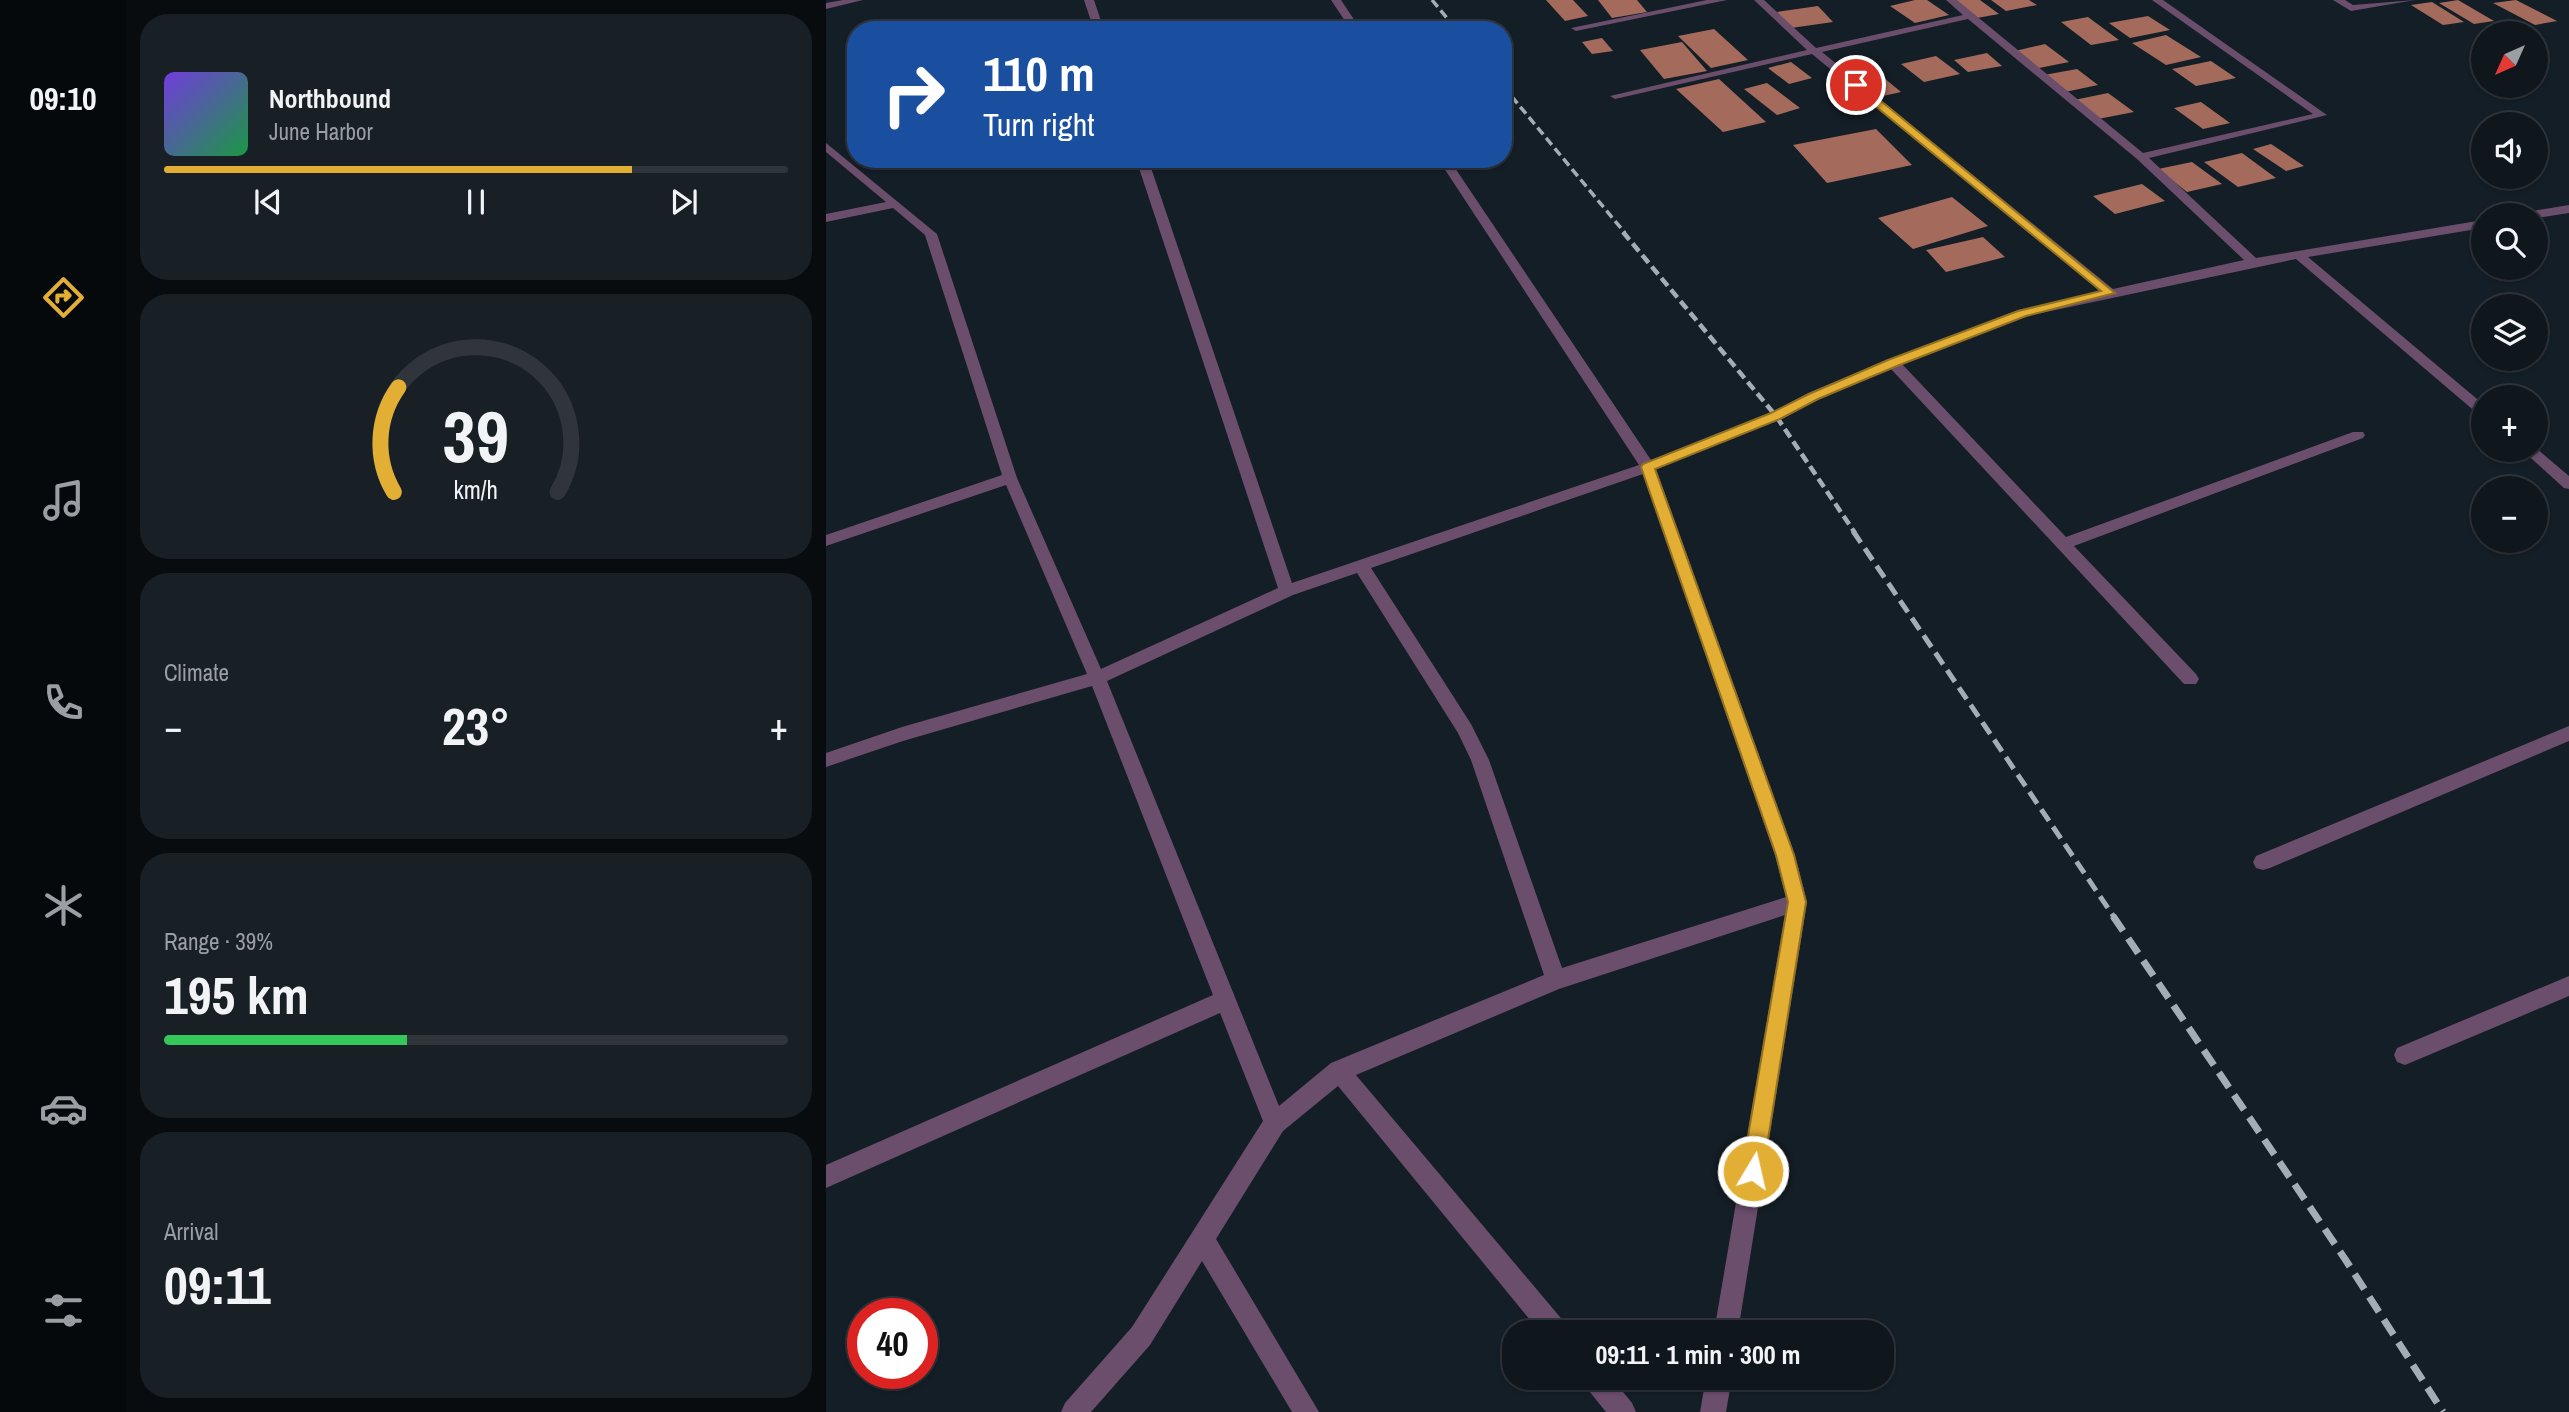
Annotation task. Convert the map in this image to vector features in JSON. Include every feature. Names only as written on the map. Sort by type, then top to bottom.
[{"type":"street","points":[[826,6],[858,0]]},
{"type":"street","points":[[1089,0],[1096,21]]},
{"type":"street","points":[[1336,0],[1350,21]]},
{"type":"street","points":[[1576,28],[1722,0]]},
{"type":"street","points":[[1759,0],[1813,50],[2110,293]]},
{"type":"street","points":[[1951,0],[2141,157],[2253,262]]},
{"type":"street","points":[[2141,157],[2322,115],[2157,0]]},
{"type":"street","points":[[2337,0],[2351,8],[2410,0]]},
{"type":"street","points":[[1615,96],[1969,16]]},
{"type":"street","points":[[826,146],[847,164]]},
{"type":"street","points":[[852,168],[931,234],[1010,478],[1097,678],[1275,1123]]},
{"type":"street","points":[[1145,168],[1287,591]]},
{"type":"street","points":[[1449,168],[1648,467],[1785,855],[1797,902],[1728,1320]]},
{"type":"street","points":[[826,218],[895,204]]},
{"type":"street","points":[[2548,212],[2569,209]]},
{"type":"street","points":[[826,760],[902,734],[1097,678],[1287,591],[1648,467],[1776,416],[1813,396],[1892,363],[2022,313],[2253,262],[2471,225]]},
{"type":"street","points":[[2299,255],[2471,401]]},
{"type":"street","points":[[1892,363],[2190,679]]},
{"type":"street","points":[[2063,544],[2358,435]]},
{"type":"street","points":[[2543,462],[2569,484]]},
{"type":"street","points":[[826,541],[1010,478]]},
{"type":"street","points":[[1361,566],[1465,729],[1475,750],[1490,784],[1556,980]]},
{"type":"street","points":[[2263,862],[2569,733]]},
{"type":"street","points":[[1073,1412],[1141,1336],[1275,1123],[1339,1071],[1556,980],[1797,902]]},
{"type":"street","points":[[2405,1055],[2569,986]]},
{"type":"street","points":[[826,1177],[1226,1000]]},
{"type":"street","points":[[1339,1071],[1546,1320]]},
{"type":"street","points":[[1202,1238],[1306,1412]]},
{"type":"street","points":[[1605,1390],[1623,1412]]},
{"type":"street","points":[[1713,1412],[1717,1390]]},
{"type":"building","points":[[1546,0],[1573,0],[1588,16],[1565,21]]},
{"type":"building","points":[[1598,0],[1637,0],[1647,12],[1612,18]]},
{"type":"building","points":[[1927,0],[1949,15],[1915,23],[1890,6]]},
{"type":"building","points":[[1954,0],[1980,0],[1999,14],[1977,18]]},
{"type":"building","points":[[1991,0],[2029,0],[2037,5],[2006,11]]},
{"type":"building","points":[[2458,0],[2494,21],[2471,22],[2439,3]]},
{"type":"building","points":[[2516,0],[2557,21],[2527,21],[2493,3]]},
{"type":"building","points":[[2432,2],[2464,22],[2443,25],[2411,5]]},
{"type":"building","points":[[1818,6],[1833,22],[1791,28],[1777,12]]},
{"type":"building","points":[[2148,16],[2170,30],[2130,38],[2109,23]]},
{"type":"building","points":[[2088,17],[2119,40],[2091,45],[2061,22]]},
{"type":"building","points":[[1714,29],[1748,60],[1711,68],[1678,36]]},
{"type":"building","points":[[2166,35],[2201,57],[2166,65],[2132,43]]},
{"type":"building","points":[[1602,38],[1613,51],[1592,54],[1582,42]]},
{"type":"building","points":[[1682,42],[1707,71],[1664,79],[1640,50]]},
{"type":"building","points":[[2045,44],[2069,62],[2039,68],[2015,51]]},
{"type":"building","points":[[1987,53],[2002,66],[1968,72],[1954,60]]},
{"type":"building","points":[[1936,56],[1960,74],[1924,82],[1901,64]]},
{"type":"building","points":[[1860,58],[1901,92],[1874,98],[1834,63]]},
{"type":"building","points":[[2211,61],[2236,78],[2196,86],[2172,69]]},
{"type":"building","points":[[1791,62],[1812,78],[1789,84],[1768,68]]},
{"type":"building","points":[[2077,69],[2098,85],[2065,92],[2044,75]]},
{"type":"building","points":[[1719,79],[1766,122],[1723,132],[1676,89]]},
{"type":"building","points":[[1767,83],[1800,108],[1777,115],[1744,89]]},
{"type":"building","points":[[2108,93],[2134,112],[2098,119],[2074,100]]},
{"type":"building","points":[[2201,102],[2230,123],[2203,129],[2174,108]]},
{"type":"building","points":[[1876,129],[1912,165],[1827,183],[1793,145]]},
{"type":"building","points":[[2271,144],[2304,166],[2286,171],[2253,149]]},
{"type":"building","points":[[2242,153],[2276,178],[2238,187],[2204,162]]},
{"type":"building","points":[[2192,162],[2222,184],[2187,192],[2158,169]]},
{"type":"building","points":[[2142,184],[2165,201],[2115,214],[2093,196]]},
{"type":"building","points":[[1952,197],[1988,226],[1913,249],[1878,218]]},
{"type":"building","points":[[1983,237],[2005,257],[1946,272],[1926,250]]},
{"type":"railway","points":[[1432,0],[1450,21]]},
{"type":"railway","points":[[1512,97],[1625,233]]},
{"type":"railway","points":[[1623,232],[1776,416],[1855,533]]},
{"type":"railway","points":[[1853,531],[2114,917]]},
{"type":"railway","points":[[2113,916],[2345,1259],[2443,1412]]},
{"type":"route","points":[[1753,1171],[1797,902],[1785,855],[1648,467],[1776,416],[1813,396],[1892,363],[2022,313],[2110,293],[1856,85]]}]
